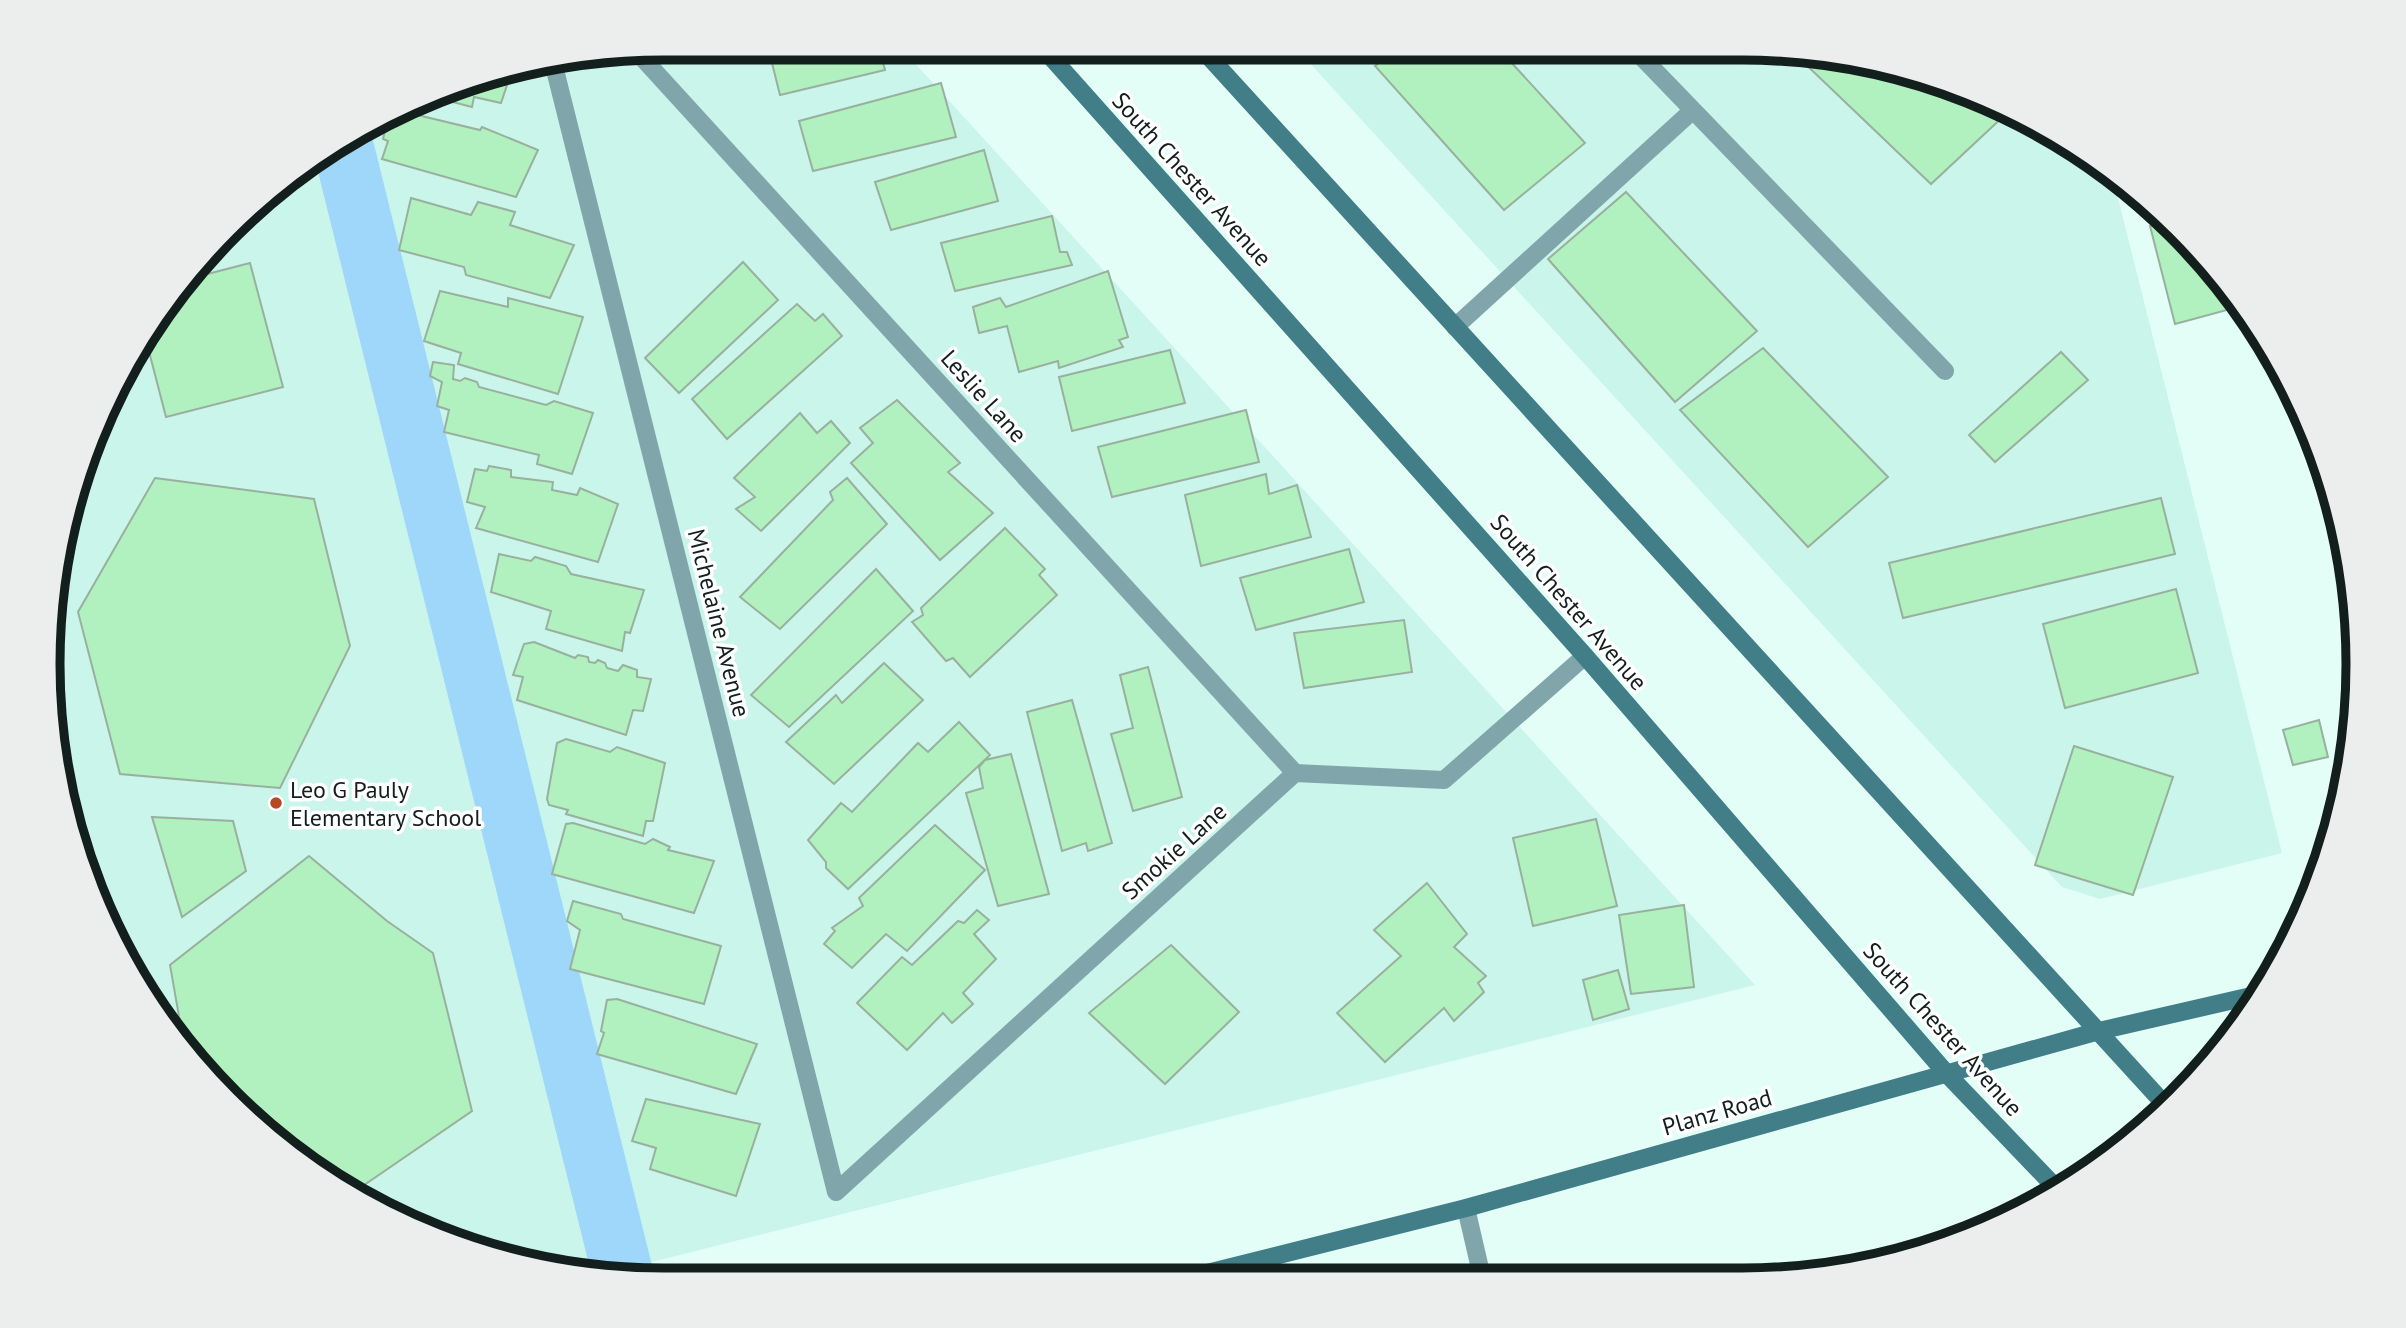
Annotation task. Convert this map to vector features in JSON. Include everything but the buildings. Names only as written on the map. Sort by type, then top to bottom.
[{"type":"main road","name":"South Chester Avenue","points":[[1054,60],[1585,656],[1946,1073],[2052,1183]]},
{"type":"main road","points":[[1211,60],[2160,1099]]},
{"type":"main road","name":"Planz Road","points":[[1227,1268],[1466,1208],[2099,1031],[2248,996]]},
{"type":"street","name":"Leslie Lane","points":[[645,60],[1295,774]]},
{"type":"street","points":[[1644,60],[1945,371]]},
{"type":"street","name":"Michelaine Avenue","points":[[555,70],[836,1192]]},
{"type":"street","points":[[1455,327],[1692,111]]},
{"type":"street","points":[[1295,774],[1444,780],[1585,656]]},
{"type":"street","name":"Smokie Lane","points":[[836,1192],[1295,774]]},
{"type":"street","points":[[1466,1208],[1480,1268]]},
{"type":"shaded area","points":[[664,60],[912,60],[1755,985],[631,1267],[546,1257],[508,1248],[433,1222],[397,1206],[362,1188],[296,1144],[265,1118],[210,1063],[184,1032],[140,966],[106,895],[92,858],[71,782],[65,743],[61,704],[61,624],[71,546],[80,508],[106,433],[122,397],[140,362],[184,296],[210,265],[265,210],[296,184],[362,140],[433,106],[470,92],[546,71],[585,65]]},
{"type":"shaded area","points":[[1307,60],[1742,60],[1782,61],[1860,71],[1936,92],[2009,122],[2078,161],[2116,189],[2282,853],[2100,899],[2062,887]]},
{"type":"waterway","points":[[344,151],[621,1267]]},
{"type":"place","name":"Leo G Pauly Elementary School","points":[[276,803]]}]
